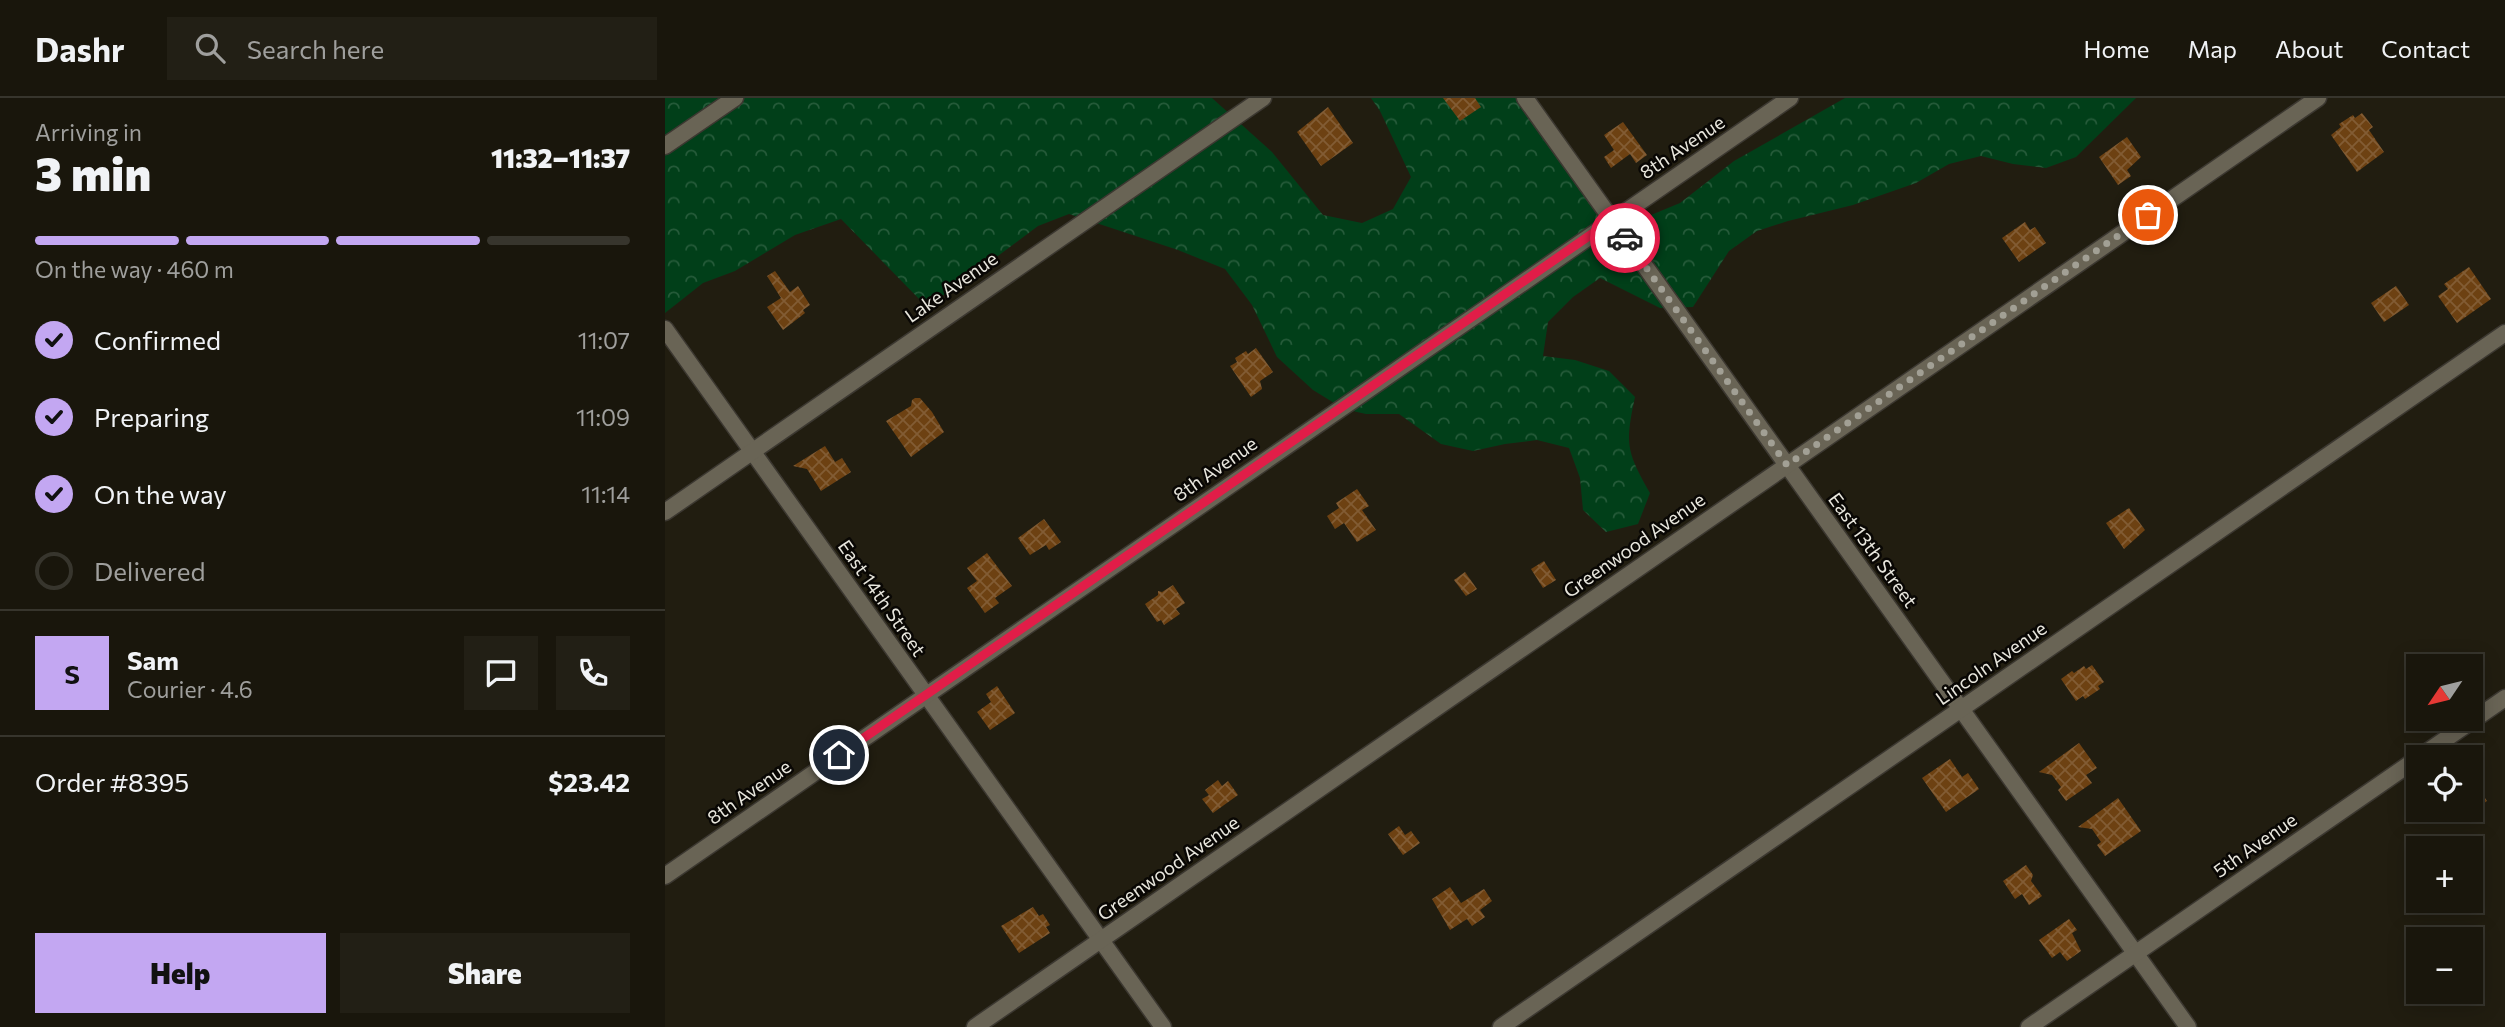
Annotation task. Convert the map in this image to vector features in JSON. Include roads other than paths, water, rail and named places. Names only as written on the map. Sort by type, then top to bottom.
[{"type":"street","points":[[665,146],[735,98]]},
{"type":"street","name":"Lake Avenue","points":[[665,512],[1263,98]]},
{"type":"street","name":"East 13th Street","points":[[1525,98],[2188,1027]]},
{"type":"street","name":"8th Avenue","points":[[665,876],[1790,98]]},
{"type":"street","name":"Greenwood Avenue","points":[[975,1027],[2318,98]]},
{"type":"street","name":"East 14th Street","points":[[665,329],[1163,1027]]},
{"type":"street","name":"Lincoln Avenue","points":[[1501,1027],[2505,333]]},
{"type":"street","name":"5th Avenue","points":[[2029,1027],[2505,698]]}]
